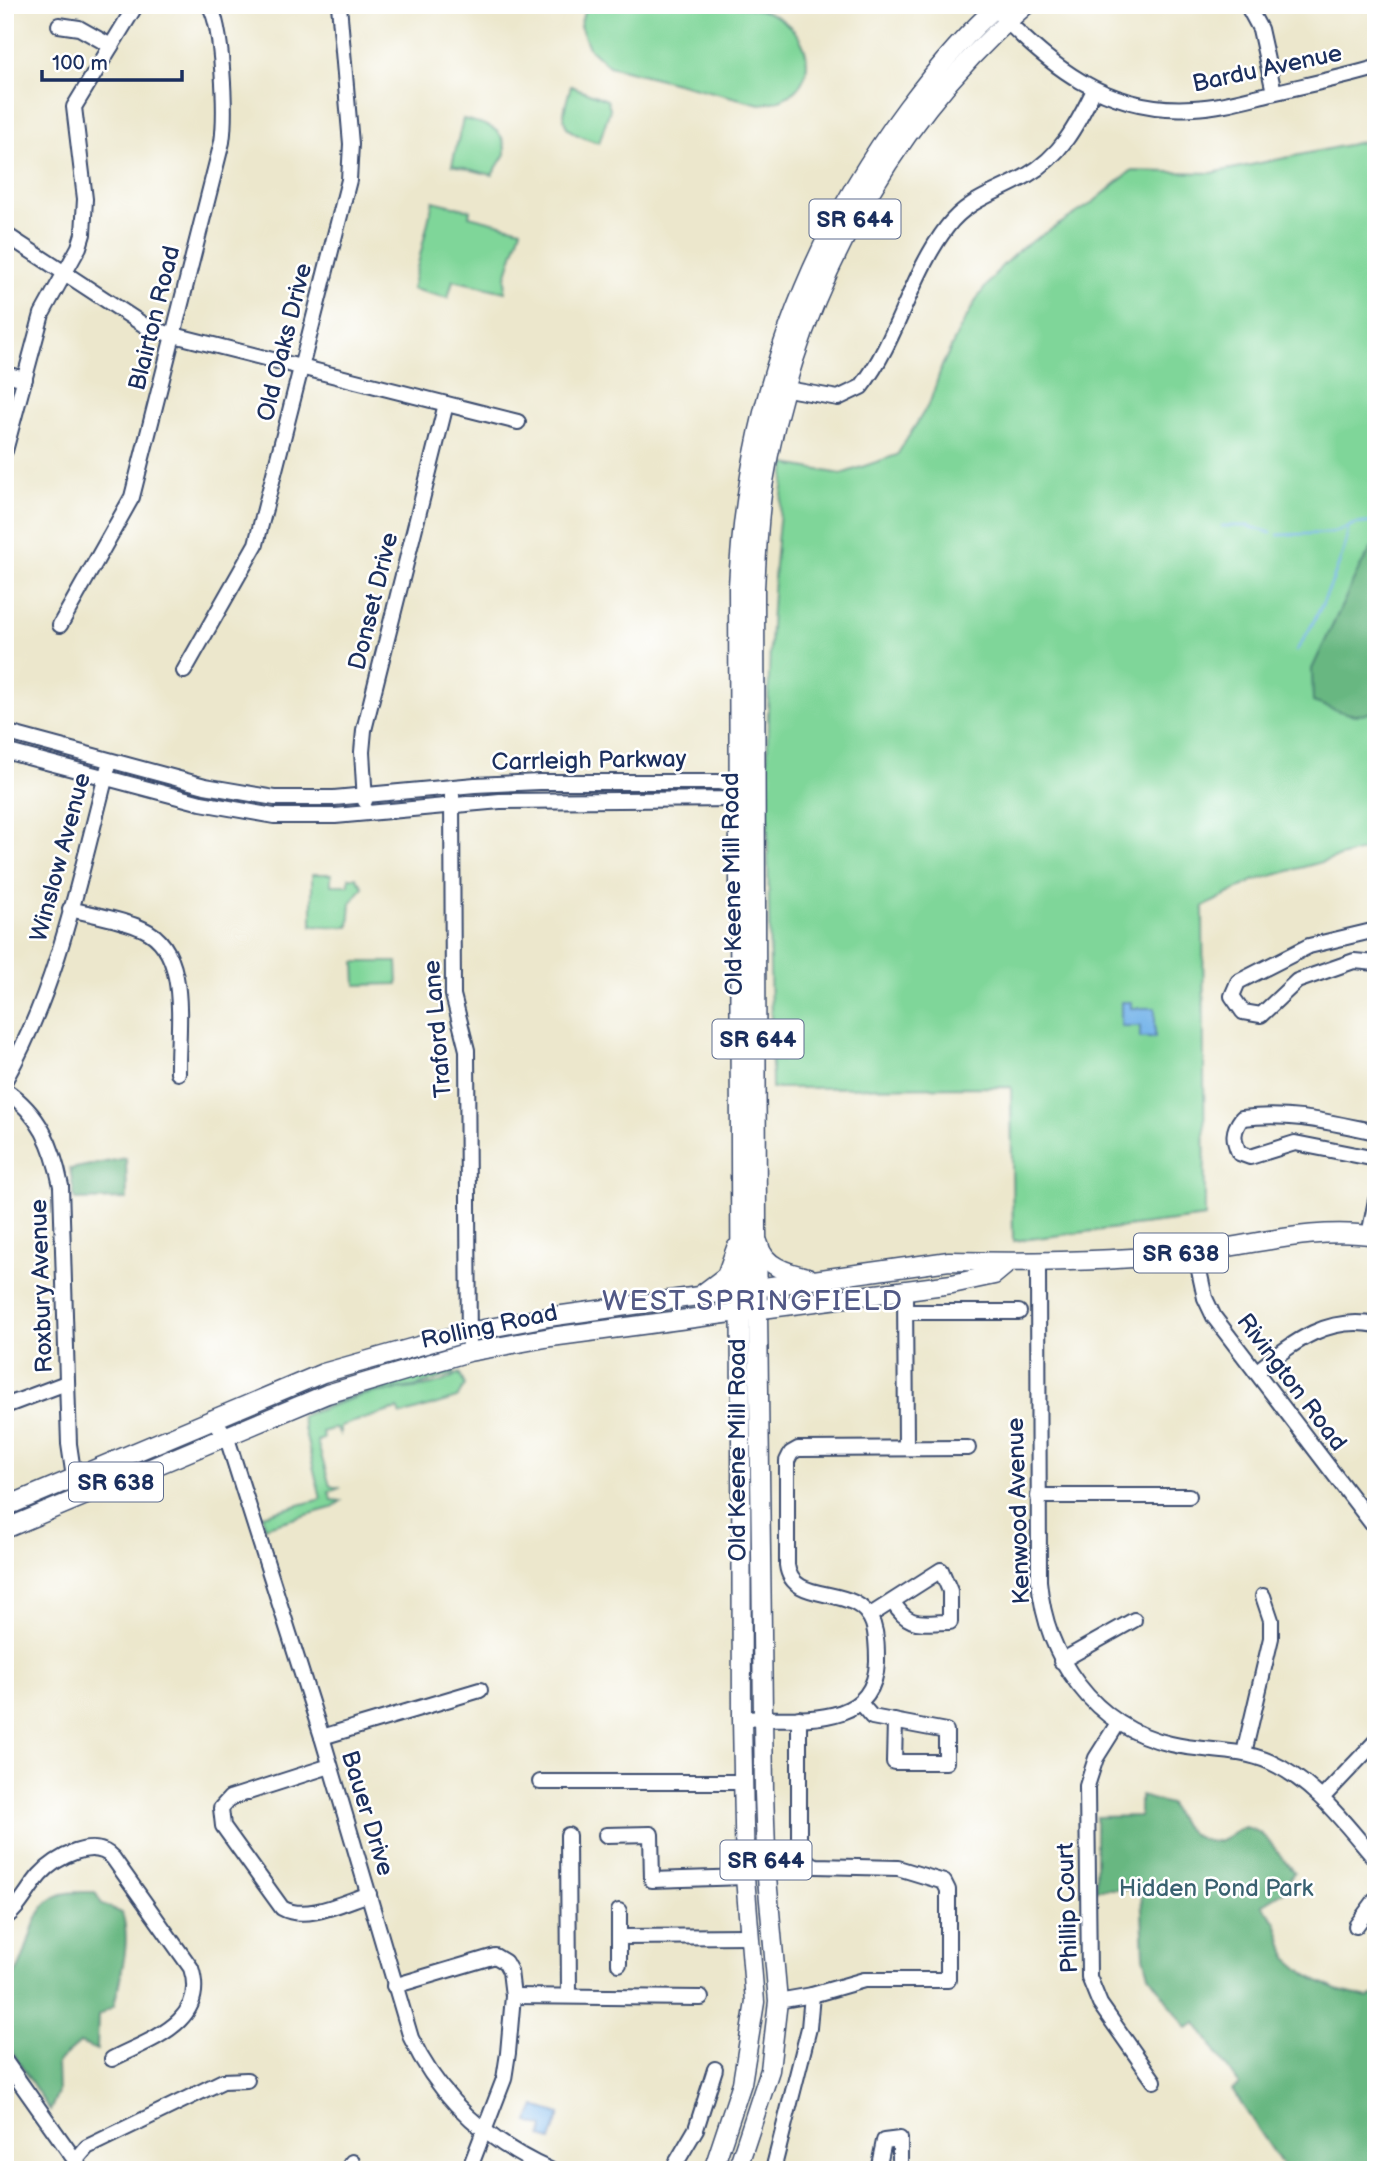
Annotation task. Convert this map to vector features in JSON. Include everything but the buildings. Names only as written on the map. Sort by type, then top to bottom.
[{"type":"main road","name":"Old Keene Mill Road","points":[[737,2170],[770,2070],[778,2001],[767,1878],[760,1309],[749,1228],[738,791],[740,547],[750,464],[776,387],[809,272],[848,195],[884,139],[930,78],[998,10],[1026,5]]},
{"type":"main road","name":"Old Keene Mill Road","points":[[713,2170],[742,2083],[755,2002],[745,1878],[743,1782],[741,1291],[749,1228],[757,553],[776,387]]},
{"type":"main road","points":[[749,1228],[767,1260],[787,1272],[822,1279]]},
{"type":"main road","points":[[696,1297],[716,1286],[728,1273],[749,1228]]},
{"type":"main road","name":"Rolling Road","points":[[5,1507],[323,1373],[468,1332],[548,1317],[949,1261],[1006,1265],[1195,1252],[1324,1234],[1372,1236]]},
{"type":"main road","name":"Rolling Road","points":[[5,1529],[327,1394],[469,1352],[551,1337],[994,1275],[1006,1265]]},
{"type":"street","points":[[5,451],[42,314],[79,247],[85,218],[74,107],[136,5]]},
{"type":"street","name":"Blairton Road","points":[[60,625],[132,497],[224,126],[216,24],[209,5]]},
{"type":"street","name":"Old Oaks Drive","points":[[184,671],[256,544],[352,166],[339,5]]},
{"type":"street","points":[[1247,5],[1260,29],[1274,92]]},
{"type":"street","name":"Bardu Avenue","points":[[998,10],[1049,62],[1094,90],[1129,102],[1175,109],[1211,107],[1376,68]]},
{"type":"street","points":[[59,25],[79,28],[111,46]]},
{"type":"street","points":[[776,387],[838,398],[861,387],[948,225],[974,201],[1026,176],[1052,157],[1077,126],[1094,90]]},
{"type":"street","points":[[5,234],[140,325],[518,422]]},
{"type":"street","points":[[5,374],[25,379]]},
{"type":"street","name":"Donset Drive","points":[[366,812],[362,752],[364,730],[446,404]]},
{"type":"street","name":"Carrleigh Parkway","points":[[5,732],[205,786],[261,797],[313,799],[540,782],[756,791]]},
{"type":"street","name":"Carrleigh Parkway","points":[[5,751],[201,803],[258,814],[313,817],[453,804],[738,791]]},
{"type":"street","name":"Winslow Avenue","points":[[5,1080],[38,1017],[110,760]]},
{"type":"street","name":"Traford Lane","points":[[452,787],[453,995],[467,1050],[469,1352]]},
{"type":"street","points":[[70,909],[145,929],[168,950],[177,975],[178,1073]]},
{"type":"street","points":[[1376,930],[1309,946],[1238,982],[1232,996],[1243,1012],[1261,1015],[1297,981],[1354,961],[1376,963]]},
{"type":"street","name":"Roxbury Avenue","points":[[5,1090],[40,1124],[55,1156],[61,1186],[69,1444],[77,1498]]},
{"type":"street","points":[[1376,1132],[1308,1117],[1276,1114],[1242,1118],[1235,1127],[1233,1139],[1239,1153],[1250,1157],[1295,1143],[1376,1158]]},
{"type":"street","points":[[1372,1236],[1376,1200]]},
{"type":"street","name":"Rivington Road","points":[[1195,1252],[1209,1308],[1376,1530]]},
{"type":"street","name":"Kenwood Avenue","points":[[1038,1262],[1041,1601],[1050,1636],[1062,1661],[1085,1693],[1118,1723],[1170,1744],[1244,1753],[1289,1771],[1322,1798],[1376,1860]]},
{"type":"street","points":[[905,1289],[906,1447]]},
{"type":"street","points":[[906,1311],[1019,1312]]},
{"type":"street","points":[[1256,1372],[1295,1342],[1323,1327],[1346,1322],[1376,1325]]},
{"type":"street","points":[[5,1406],[66,1383]]},
{"type":"street","name":"Bauer Drive","points":[[212,1418],[226,1435],[322,1737],[411,2038],[435,2083],[484,2130],[528,2160],[550,2170]]},
{"type":"street","points":[[742,1719],[836,1714],[860,1703],[872,1689],[876,1674],[876,1633],[869,1616],[853,1601],[801,1588],[790,1577],[787,1565],[787,1461],[791,1452],[798,1449],[968,1448]]},
{"type":"street","points":[[1038,1496],[1189,1496]]},
{"type":"street","points":[[869,1616],[941,1570],[950,1591],[950,1622],[913,1622],[903,1618],[893,1602]]},
{"type":"street","points":[[1244,1753],[1271,1638],[1271,1620],[1264,1596]]},
{"type":"street","points":[[1062,1661],[1134,1620]]},
{"type":"street","points":[[322,1737],[480,1690]]},
{"type":"street","points":[[860,1703],[872,1717],[895,1721]]},
{"type":"street","points":[[778,2001],[812,1995],[864,1980],[948,1980],[948,1890],[944,1881],[898,1868],[816,1866],[804,1859],[799,1851],[799,1718]]},
{"type":"street","name":"Phillip Court","points":[[1118,1723],[1096,1758],[1087,1786],[1089,1977],[1100,2004],[1154,2081]]},
{"type":"street","points":[[1322,1798],[1376,1741]]},
{"type":"street","points":[[330,1766],[230,1798],[221,1808],[223,1826],[282,1908],[292,1914],[369,1895]]},
{"type":"street","points":[[540,1782],[743,1782]]},
{"type":"street","points":[[606,1835],[651,1834],[652,1880],[745,1878]]},
{"type":"street","points":[[568,1835],[569,1995]]},
{"type":"street","points":[[5,1918],[20,1905],[39,1877],[51,1865],[93,1848],[104,1850],[113,1858],[191,1968],[194,1979],[187,2011],[179,2023],[112,2059]]},
{"type":"street","points":[[1356,1926],[1376,1899]]},
{"type":"street","points":[[619,1911],[619,1964]]},
{"type":"street","points":[[619,1937],[750,1936]]},
{"type":"street","points":[[394,1986],[495,1956],[505,1962],[510,1972],[513,1996],[504,2079],[469,2170]]},
{"type":"street","points":[[773,2170],[809,2028],[812,1995]]},
{"type":"street","points":[[513,1996],[701,1998]]},
{"type":"street","points":[[5,2061],[79,2165]]},
{"type":"street","points":[[672,2170],[696,2129],[715,2069]]},
{"type":"street","points":[[79,2165],[87,2147],[223,2081],[247,2080]]},
{"type":"street","points":[[878,2170],[884,2141],[900,2139],[900,2170]]},
{"type":"green space","points":[[586,5],[704,5],[767,12],[784,21],[797,34],[807,63],[804,78],[796,90],[781,99],[760,104],[609,66],[589,48],[580,26]]},
{"type":"green space","points":[[571,86],[607,100],[610,109],[599,143],[569,130],[566,124],[565,110]]},
{"type":"green space","points":[[463,119],[493,128],[502,138],[505,154],[492,175],[452,165]]},
{"type":"green space","points":[[1376,139],[1376,847],[1253,881],[1203,907],[1205,1217],[1013,1241],[1011,1087],[772,1088],[768,697],[777,541],[786,464],[841,474],[897,455],[930,402],[942,366],[960,329],[978,297],[1001,267],[1020,249],[1091,204],[1131,171],[1212,173]]},
{"type":"green space","points":[[433,201],[470,210],[469,216],[521,229],[506,277],[505,292],[453,280],[448,298],[412,289]]},
{"type":"green space","points":[[1376,541],[1376,709],[1362,715],[1354,715],[1313,702],[1312,669],[1359,569]]},
{"type":"green space","points":[[312,874],[331,874],[331,885],[349,885],[349,877],[356,877],[363,887],[351,903],[349,927],[312,926]]},
{"type":"green space","points":[[355,962],[397,962],[398,984],[356,985]]},
{"type":"green space","points":[[126,1158],[127,1199],[75,1200],[70,1169]]},
{"type":"green space","points":[[445,1369],[455,1370],[454,1374],[414,1387],[364,1393],[304,1412],[315,1406]]},
{"type":"green space","points":[[459,1373],[465,1385],[457,1398],[401,1415],[397,1409],[340,1426],[340,1434],[336,1428],[322,1432],[323,1439],[317,1441],[330,1486],[339,1488],[329,1492],[332,1500],[341,1501],[331,1508],[264,1527],[262,1515],[321,1499],[301,1416],[376,1392],[437,1384]]},
{"type":"green space","name":"Hidden Pond Park","points":[[1140,1796],[1170,1804],[1183,1825],[1203,1840],[1220,1840],[1245,1827],[1260,1833],[1294,1872],[1283,1892],[1262,1905],[1276,1922],[1287,1958],[1307,1975],[1336,1990],[1369,1998],[1376,1993],[1376,2170],[1286,2170],[1232,2090],[1239,2085],[1196,2023],[1187,2028],[1149,1975],[1144,1956],[1141,1889],[1096,1889],[1096,1817],[1140,1816]]},
{"type":"green space","points":[[95,1892],[102,1904],[122,1913],[126,1936],[122,1971],[114,2006],[98,2016],[97,2050],[80,2043],[57,2063],[58,2092],[50,2111],[5,2041],[5,1984],[21,1963],[35,1922],[50,1900],[66,1893]]},
{"type":"water","points":[[1121,1002],[1131,1002],[1131,1008],[1155,1008],[1155,1038],[1140,1038],[1140,1026],[1121,1026]]},
{"type":"water","points":[[535,2106],[560,2114],[551,2140],[541,2137],[544,2127],[528,2122]]},
{"type":"waterway","points":[[1278,535],[1332,533],[1355,524],[1376,522]]},
{"type":"waterway","points":[[1222,526],[1248,526],[1271,533]]},
{"type":"waterway","points":[[1296,651],[1328,590],[1342,556],[1348,527]]},
{"type":"district","name":"WEST SPRINGFIELD","points":[[753,1300]]}]
